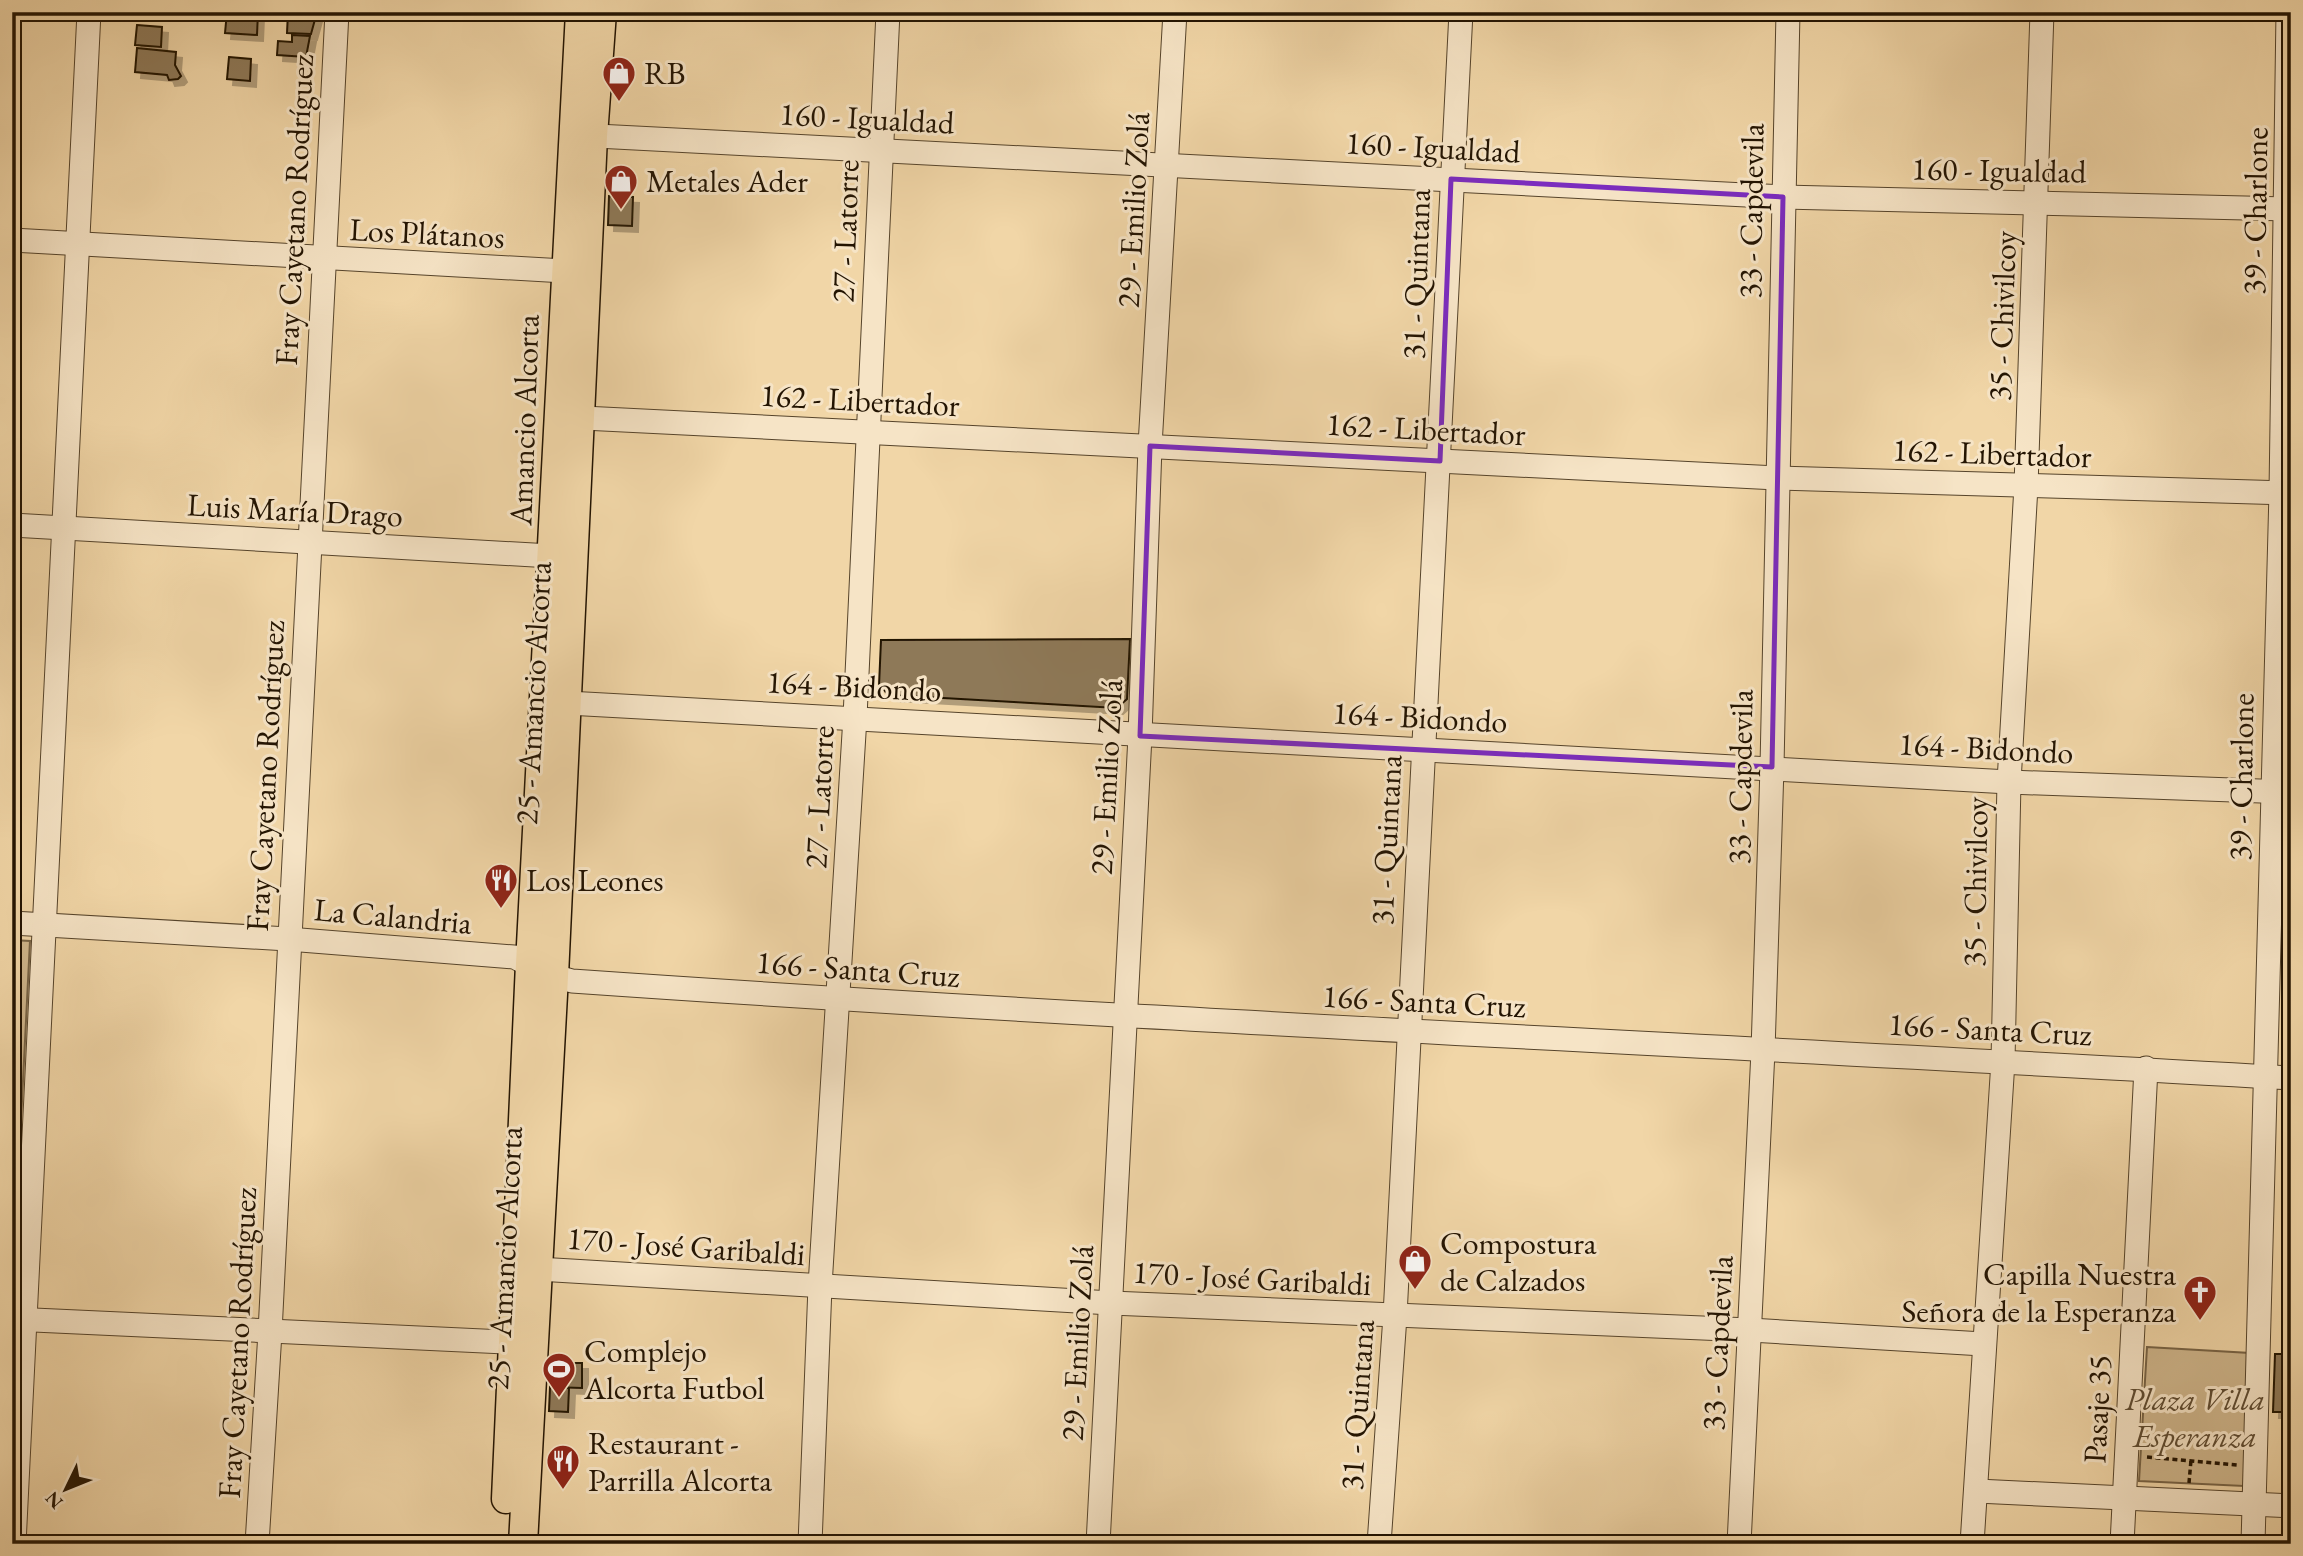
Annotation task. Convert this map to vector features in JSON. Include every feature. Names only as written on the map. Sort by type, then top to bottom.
[{"type":"main road","points":[[580,12],[583,135]]},
{"type":"main road","name":"25 - Amancio Alcorta","points":[[542,970],[583,135],[602,12]]},
{"type":"main road","points":[[528,1268],[542,970]]},
{"type":"main road","name":"25 - Amancio Alcorta","points":[[523,1544],[524,1343],[528,1268]]},
{"type":"main road","points":[[504,1544],[524,1343]]},
{"type":"street","points":[[15,1544],[19,1319],[45,925],[89,12]]},
{"type":"street","name":"Fray Cayetano Rodríguez","points":[[257,1544],[337,12]]},
{"type":"street","name":"27 - Latorre","points":[[810,1544],[820,1286],[840,1000],[888,12]]},
{"type":"street","name":"29 - Emilio Zolá","points":[[1098,1544],[1140,736],[1150,446],[1175,12]]},
{"type":"street","name":"31 - Quintana","points":[[1379,1544],[1395,1316],[1461,12]]},
{"type":"street","name":"33 - Capdevila","points":[[1738,1544],[1763,1051],[1772,767],[1788,12]]},
{"type":"street","name":"35 - Chivilcoy","points":[[1972,1544],[2003,1061],[2009,782],[2026,486],[2038,202],[2042,12]]},
{"type":"street","name":"39 - Charlone","points":[[2253,1544],[2267,1076],[2281,792],[2289,209],[2288,12]]},
{"type":"street","name":"160 - Igualdad","points":[[583,135],[1783,197],[2289,209]]},
{"type":"street","name":"Los Plátanos","points":[[12,240],[576,272]]},
{"type":"street","name":"162 - Libertador","points":[[570,417],[1777,478],[2286,493]]},
{"type":"street","name":"Luis María Drago","points":[[12,525],[564,557]]},
{"type":"street","name":"164 - Bidondo","points":[[557,702],[2009,782],[2281,792]]},
{"type":"street","name":"La Calandria","points":[[12,923],[288,939],[514,957],[542,970]]},
{"type":"street","name":"166 - Santa Cruz","points":[[542,970],[572,981],[1126,1018],[2146,1068],[2291,1078]]},
{"type":"street","name":"Pasaje 35","points":[[2122,1544],[2146,1068]]},
{"type":"street","name":"170 - José Garibaldi","points":[[528,1268],[1111,1303],[1983,1344]]},
{"type":"street","points":[[19,1319],[524,1343]]},
{"type":"street","points":[[1977,1491],[2291,1506]]},
{"type":"path","points":[[2126,1456],[2256,1466]]},
{"type":"highlighted area","points":[[1451,179],[1783,197],[1772,767],[1140,736],[1150,446],[1440,461]]},
{"type":"green space","points":[[12,940],[30,941],[20,1141],[12,1140]]},
{"type":"green space","name":"Plaza Villa Esperanza","points":[[2147,1347],[2250,1353],[2244,1486],[2139,1481]]},
{"type":"building","points":[[227,12],[258,12],[257,35],[225,33]]},
{"type":"building","points":[[288,12],[317,12],[311,34],[287,33]]},
{"type":"building","points":[[137,25],[162,27],[161,47],[135,45]]},
{"type":"building","points":[[292,35],[310,36],[306,57],[277,55],[278,41],[292,42]]},
{"type":"building","points":[[137,48],[176,52],[175,65],[181,76],[169,80],[167,75],[135,72]]},
{"type":"building","points":[[229,57],[251,59],[250,81],[227,79]]},
{"type":"building","name":"Metales Ader","points":[[609,196],[633,197],[632,226],[608,225]]},
{"type":"building","points":[[1130,639],[1127,699],[1117,708],[890,695],[879,686],[881,640]]},
{"type":"building","points":[[2275,1354],[2291,1354],[2291,1412],[2273,1412]]},
{"type":"building","points":[[550,1363],[582,1363],[582,1388],[550,1387]]},
{"type":"building","name":"Complejo Alcorta Futbol","points":[[550,1387],[569,1388],[568,1412],[549,1411]]},
{"type":"place","name":"RB","points":[[619,103]]},
{"type":"place","name":"Metales Ader","points":[[621,211]]},
{"type":"place","name":"Los Leones","points":[[501,910]]},
{"type":"place","name":"Compostura de Calzados","points":[[1415,1291]]},
{"type":"place","name":"Capilla Nuestra Señora de la Esperanza","points":[[2200,1322]]},
{"type":"place","name":"Complejo Alcorta Futbol","points":[[559,1399]]},
{"type":"place","name":"Restaurant - Parrilla Alcorta","points":[[563,1491]]}]
